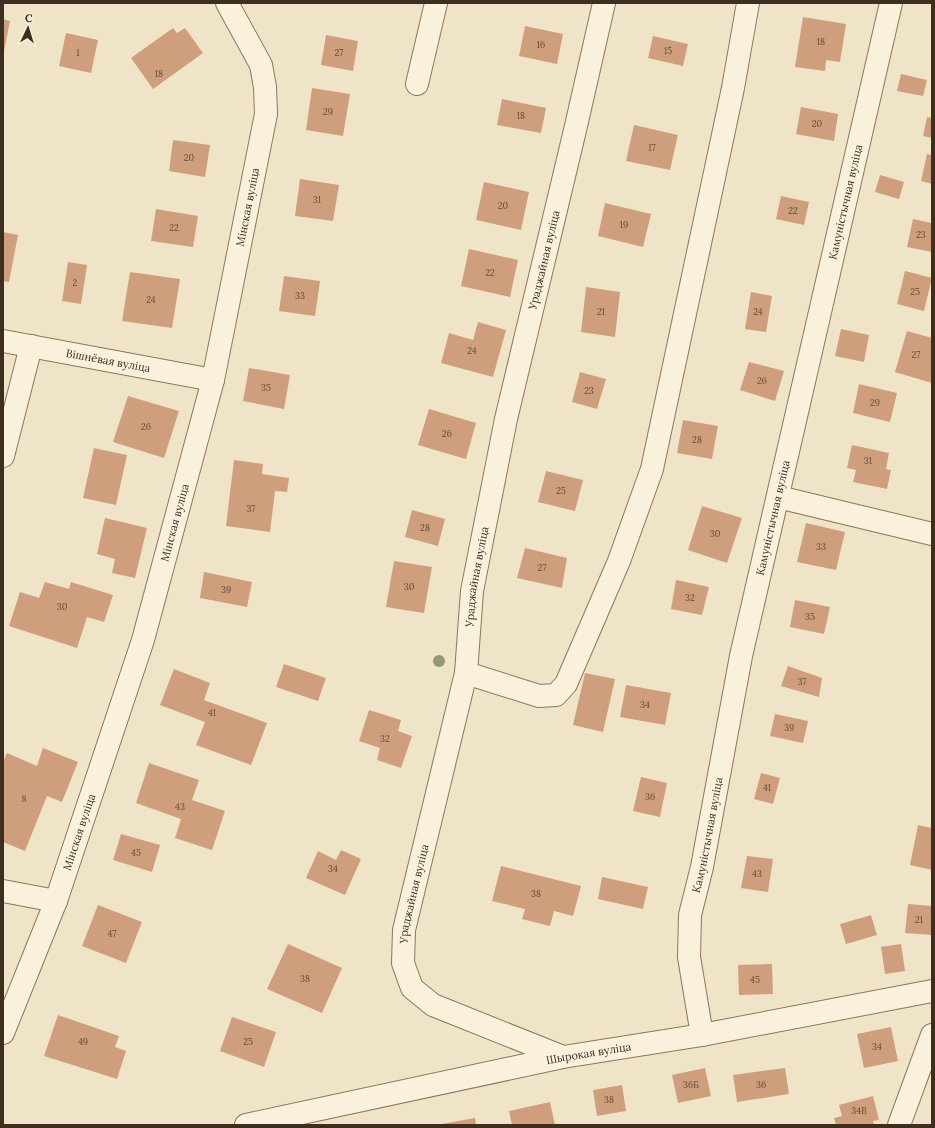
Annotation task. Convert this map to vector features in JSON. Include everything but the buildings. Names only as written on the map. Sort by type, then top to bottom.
[{"type":"street","name":"Мінская вуліца","points":[[3,1033],[56,901],[143,640],[213,380],[266,114],[265,87],[261,65],[227,3]]},
{"type":"street","points":[[417,84],[436,3]]},
{"type":"street","name":"Ураджайная вуліца","points":[[564,1057],[432,1005],[412,988],[403,963],[404,930],[439,791],[466,672],[472,590],[506,418],[604,3]]},
{"type":"street","points":[[466,672],[539,696],[556,695],[566,684],[619,561],[652,469],[733,88],[748,3]]},
{"type":"street","name":"Камуністычная вуліца","points":[[702,1035],[689,957],[690,915],[702,867],[741,656],[891,3]]},
{"type":"street","name":"Вішнёвая вуліца","points":[[3,341],[213,380]]},
{"type":"street","points":[[3,456],[31,346]]},
{"type":"street","points":[[778,497],[932,534]]},
{"type":"street","points":[[3,891],[56,901]]},
{"type":"street","name":"Шырокая вуліца","points":[[246,1125],[564,1057],[702,1035],[932,991]]},
{"type":"street","points":[[899,1125],[932,1035]]}]
